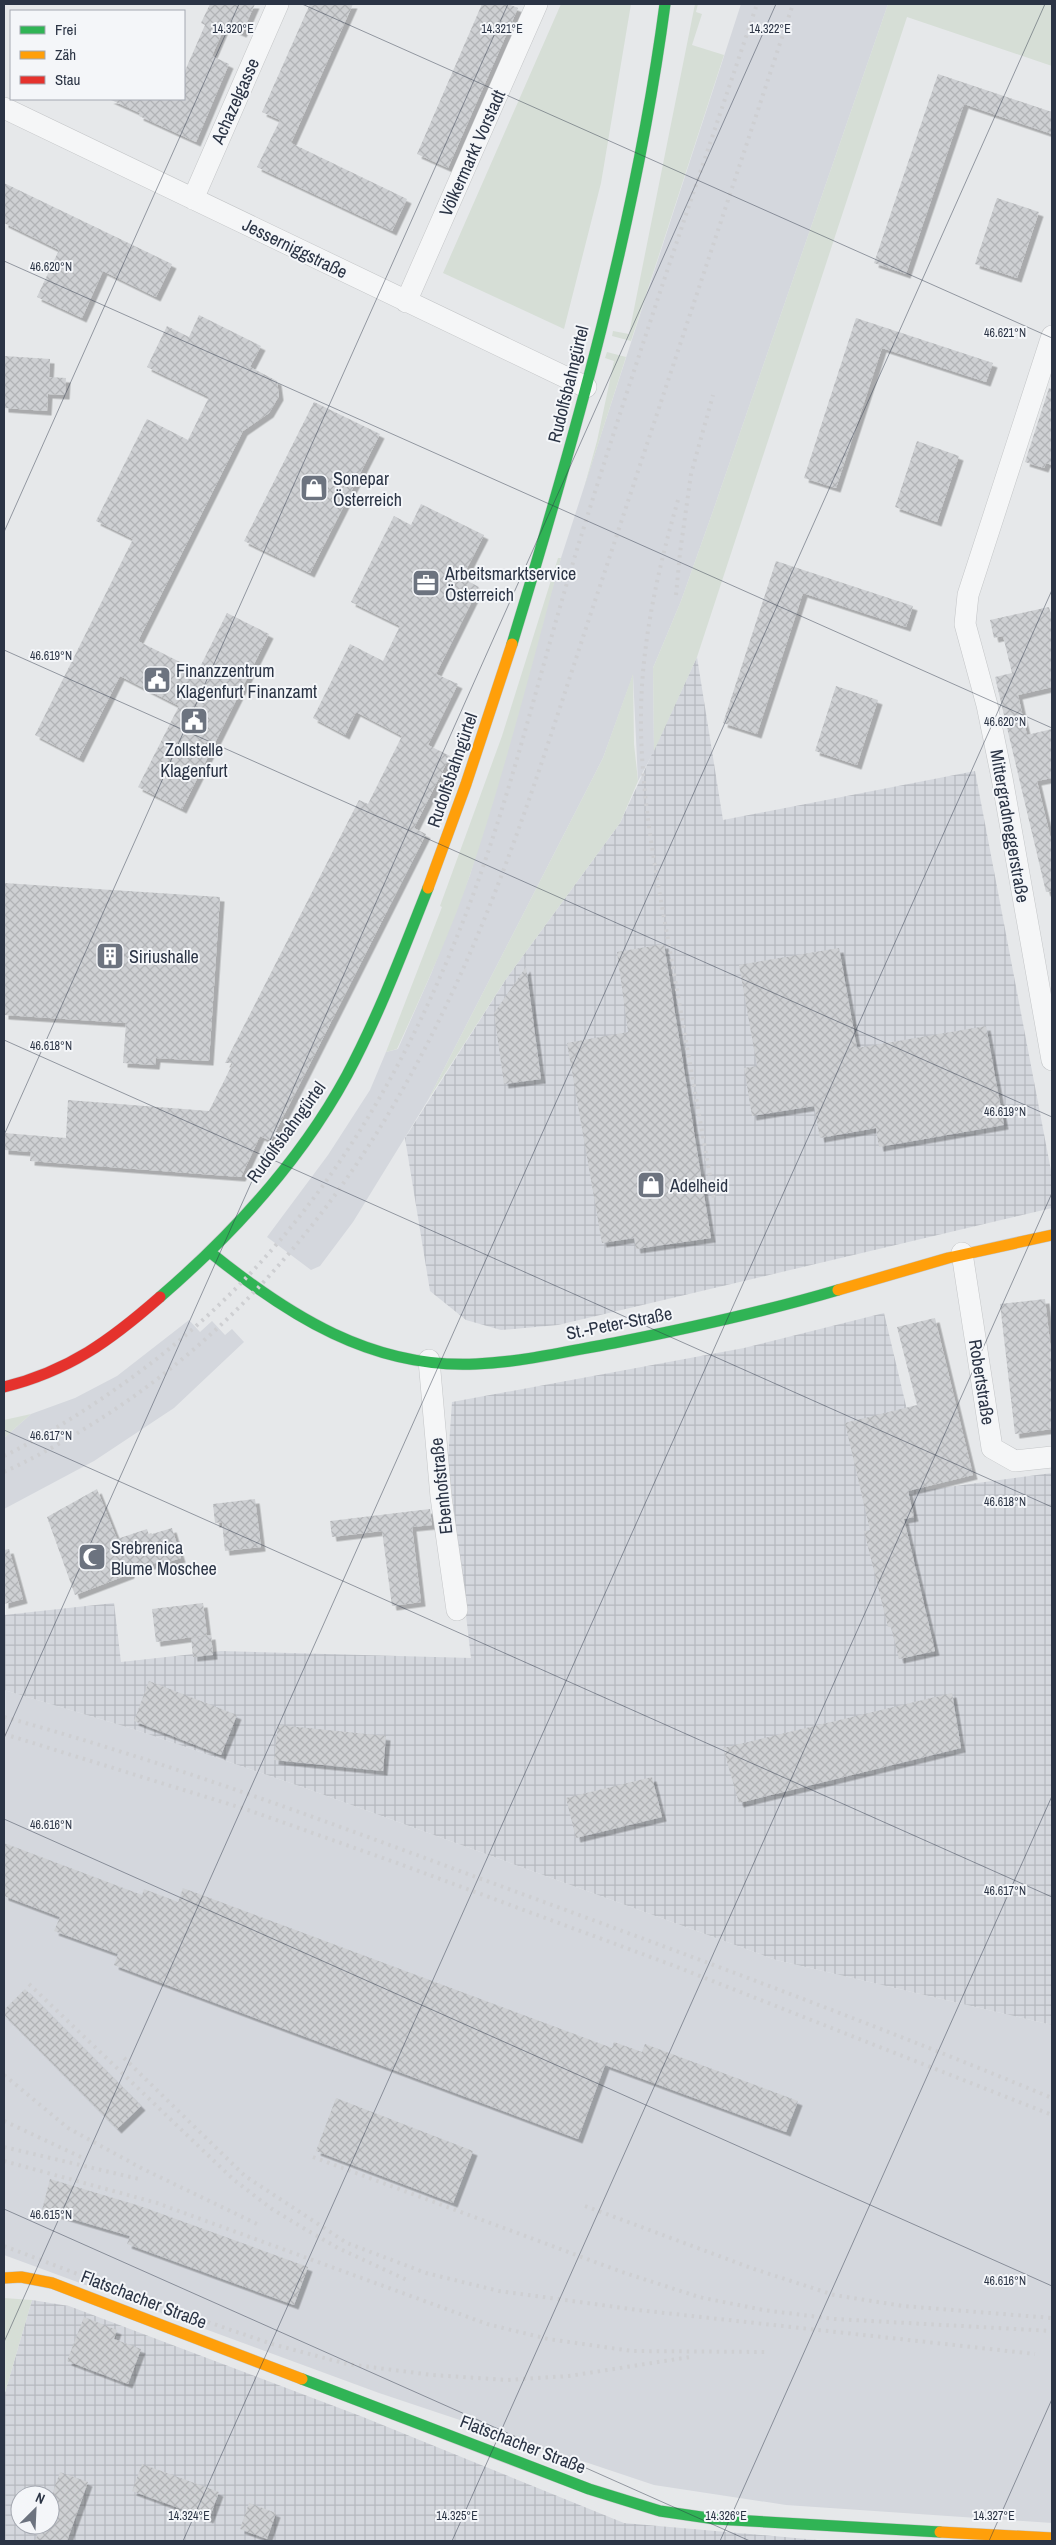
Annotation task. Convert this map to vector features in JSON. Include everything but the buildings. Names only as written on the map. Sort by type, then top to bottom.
[{"type":"street","name":"Achazelgasse","points":[[193,199],[278,4]]},
{"type":"street","name":"Völkermarkt Vorstadt","points":[[406,302],[537,4]]},
{"type":"street","name":"Rudolfsbahngürtel","points":[[4,1387],[47,1375],[82,1358],[113,1338],[211,1253],[282,1173],[313,1130],[346,1075],[374,1019],[422,904],[469,780],[544,538],[586,387],[638,163],[665,4]]},
{"type":"street","name":"Jesserniggstraße","points":[[4,108],[586,387]]},
{"type":"street","name":"Mittergradneggerstraße","points":[[1052,336],[965,609],[965,624],[987,705],[1002,778],[1052,1060]]},
{"type":"street","name":"St.-Peter-Straße","points":[[211,1253],[262,1294],[308,1322],[355,1343],[429,1360],[474,1364],[569,1351],[770,1310],[962,1253],[1011,1241],[1052,1235]]},
{"type":"street","name":"Robertstraße","points":[[962,1253],[992,1448],[1015,1461],[1052,1458]]},
{"type":"street","name":"Ebenhofstraße","points":[[429,1360],[441,1497],[457,1610]]},
{"type":"street","name":"Flatschacher Straße","points":[[4,2278],[21,2277],[52,2283],[589,2489],[660,2511],[715,2519],[1052,2538]]},
{"type":"shaded area","points":[[561,4],[631,4],[601,183],[564,329],[443,273]]},
{"type":"shaded area","points":[[695,4],[698,4],[696,12],[702,14],[692,45],[724,55],[631,341],[612,336],[613,331],[629,334]]},
{"type":"shaded area","points":[[741,4],[888,4],[713,511],[681,601],[653,668],[654,751],[638,781],[633,675],[603,758],[428,1100],[353,1222],[320,1266],[311,1270],[267,1237],[328,1155],[370,1090],[386,1052],[398,1049],[431,974],[470,875],[561,558]]},
{"type":"shaded area","points":[[888,4],[1052,4],[1052,66],[907,17],[697,657],[654,751],[653,668],[681,601],[713,511]]},
{"type":"shaded area","points":[[607,352],[626,357],[584,488],[597,441],[614,361],[605,358]]},
{"type":"shaded area","points":[[558,558],[561,558],[518,717],[470,875],[445,941],[397,1049],[386,1052],[442,907],[440,906],[502,736]]},
{"type":"shaded area","points":[[697,657],[723,820],[975,771],[1052,1176],[1052,1208],[558,1325],[501,1330],[466,1320],[430,1291],[405,1138],[506,979],[620,823]]},
{"type":"shaded area","points":[[633,674],[634,744],[638,781],[620,823],[506,979],[428,1100],[603,758]]},
{"type":"shaded area","points":[[884,1313],[926,1490],[1052,1473],[1052,2025],[776,1960],[305,1788],[133,1729],[4,1690],[4,1615],[114,1603],[121,1662],[221,1651],[471,1658],[448,1460],[452,1402],[744,1348]]},
{"type":"shaded area","points":[[189,1320],[200,1332],[212,1321],[225,1335],[232,1329],[244,1342],[174,1408],[94,1461],[4,1509],[4,1438],[31,1414],[75,1398],[117,1376]]},
{"type":"shaded area","points":[[31,1414],[4,1438],[4,1420]]},
{"type":"shaded area","points":[[4,1690],[133,1729],[305,1788],[776,1960],[1052,2025],[1052,2523],[786,2505],[654,2485],[379,2393],[4,2255]]},
{"type":"shaded area","points":[[4,2298],[32,2300],[4,2396]]},
{"type":"shaded area","points":[[32,2300],[69,2306],[363,2417],[624,2523],[829,2541],[4,2541],[4,2396]]},
{"type":"railway","points":[[4,1456],[67,1421],[127,1381],[189,1332],[245,1279],[296,1221],[341,1160],[381,1096],[417,1028],[448,957],[477,884],[491,842],[518,757],[566,586],[600,475],[757,4]]},
{"type":"railway","points":[[4,1472],[80,1431],[150,1384],[214,1331],[272,1273],[324,1209],[372,1141],[415,1068],[475,941],[534,786],[793,4]]},
{"type":"railway","points":[[676,595],[691,474],[713,395]]},
{"type":"railway","points":[[678,500],[658,578],[648,631],[642,685],[641,742],[654,858],[714,1199]]},
{"type":"railway","points":[[4,1717],[123,1752],[359,1834],[621,1930],[909,2040],[1052,2098]]},
{"type":"railway","points":[[4,1734],[248,1810],[397,1863],[672,1965],[1052,2115]]},
{"type":"railway","points":[[29,1984],[234,2180],[272,2209],[338,2248],[409,2281]]},
{"type":"railway","points":[[124,2058],[245,2176],[347,2243],[426,2273],[499,2291],[638,2310],[1035,2354]]},
{"type":"railway","points":[[4,2075],[68,2128],[143,2169],[257,2224]]},
{"type":"railway","points":[[4,2121],[83,2158]]},
{"type":"railway","points":[[4,2147],[139,2179]]},
{"type":"railway","points":[[313,2157],[622,2272],[699,2297],[763,2310],[835,2319],[1052,2331]]},
{"type":"railway","points":[[4,2161],[157,2203],[487,2324],[548,2339],[632,2351],[765,2352]]},
{"type":"railway","points":[[585,2206],[751,2268],[834,2295],[903,2306],[1052,2318]]},
{"type":"railway","points":[[4,2246],[167,2308],[272,2344],[347,2364],[432,2375],[507,2380],[569,2376],[690,2357]]},
{"type":"traffic: fast","points":[[512,644],[559,486],[602,327],[638,166],[665,4]]},
{"type":"traffic: fast","points":[[160,1297],[214,1248],[264,1194],[309,1137],[347,1075],[370,1029],[428,888]]},
{"type":"traffic: fast","points":[[211,1253],[270,1297],[301,1317],[333,1334],[367,1347],[402,1357],[438,1363],[494,1363],[563,1353],[727,1319],[838,1290]]},
{"type":"traffic: fast","points":[[302,2379],[589,2489],[660,2511],[715,2519],[940,2532]]},
{"type":"traffic: slow","points":[[428,888],[466,784],[512,644]]},
{"type":"traffic: slow","points":[[838,1290],[948,1258],[1052,1235]]},
{"type":"traffic: slow","points":[[4,2278],[21,2277],[52,2283],[302,2379]]},
{"type":"traffic: slow","points":[[940,2532],[1052,2538]]},
{"type":"traffic: jam","points":[[4,1387],[49,1372],[69,1363],[124,1327],[160,1297]]},
{"type":"place","name":"Sonepar Österreich","points":[[314,488]]},
{"type":"place","name":"Arbeitsmarktservice Österreich","points":[[426,583]]},
{"type":"place","name":"Finanzzentrum Klagenfurt Finanzamt","points":[[157,680]]},
{"type":"place","name":"Zollstelle Klagenfurt","points":[[194,721]]},
{"type":"place","name":"Siriushalle","points":[[110,956]]},
{"type":"place","name":"Adelheid","points":[[651,1185]]},
{"type":"place","name":"Srebrenica Blume Moschee","points":[[92,1557]]}]
